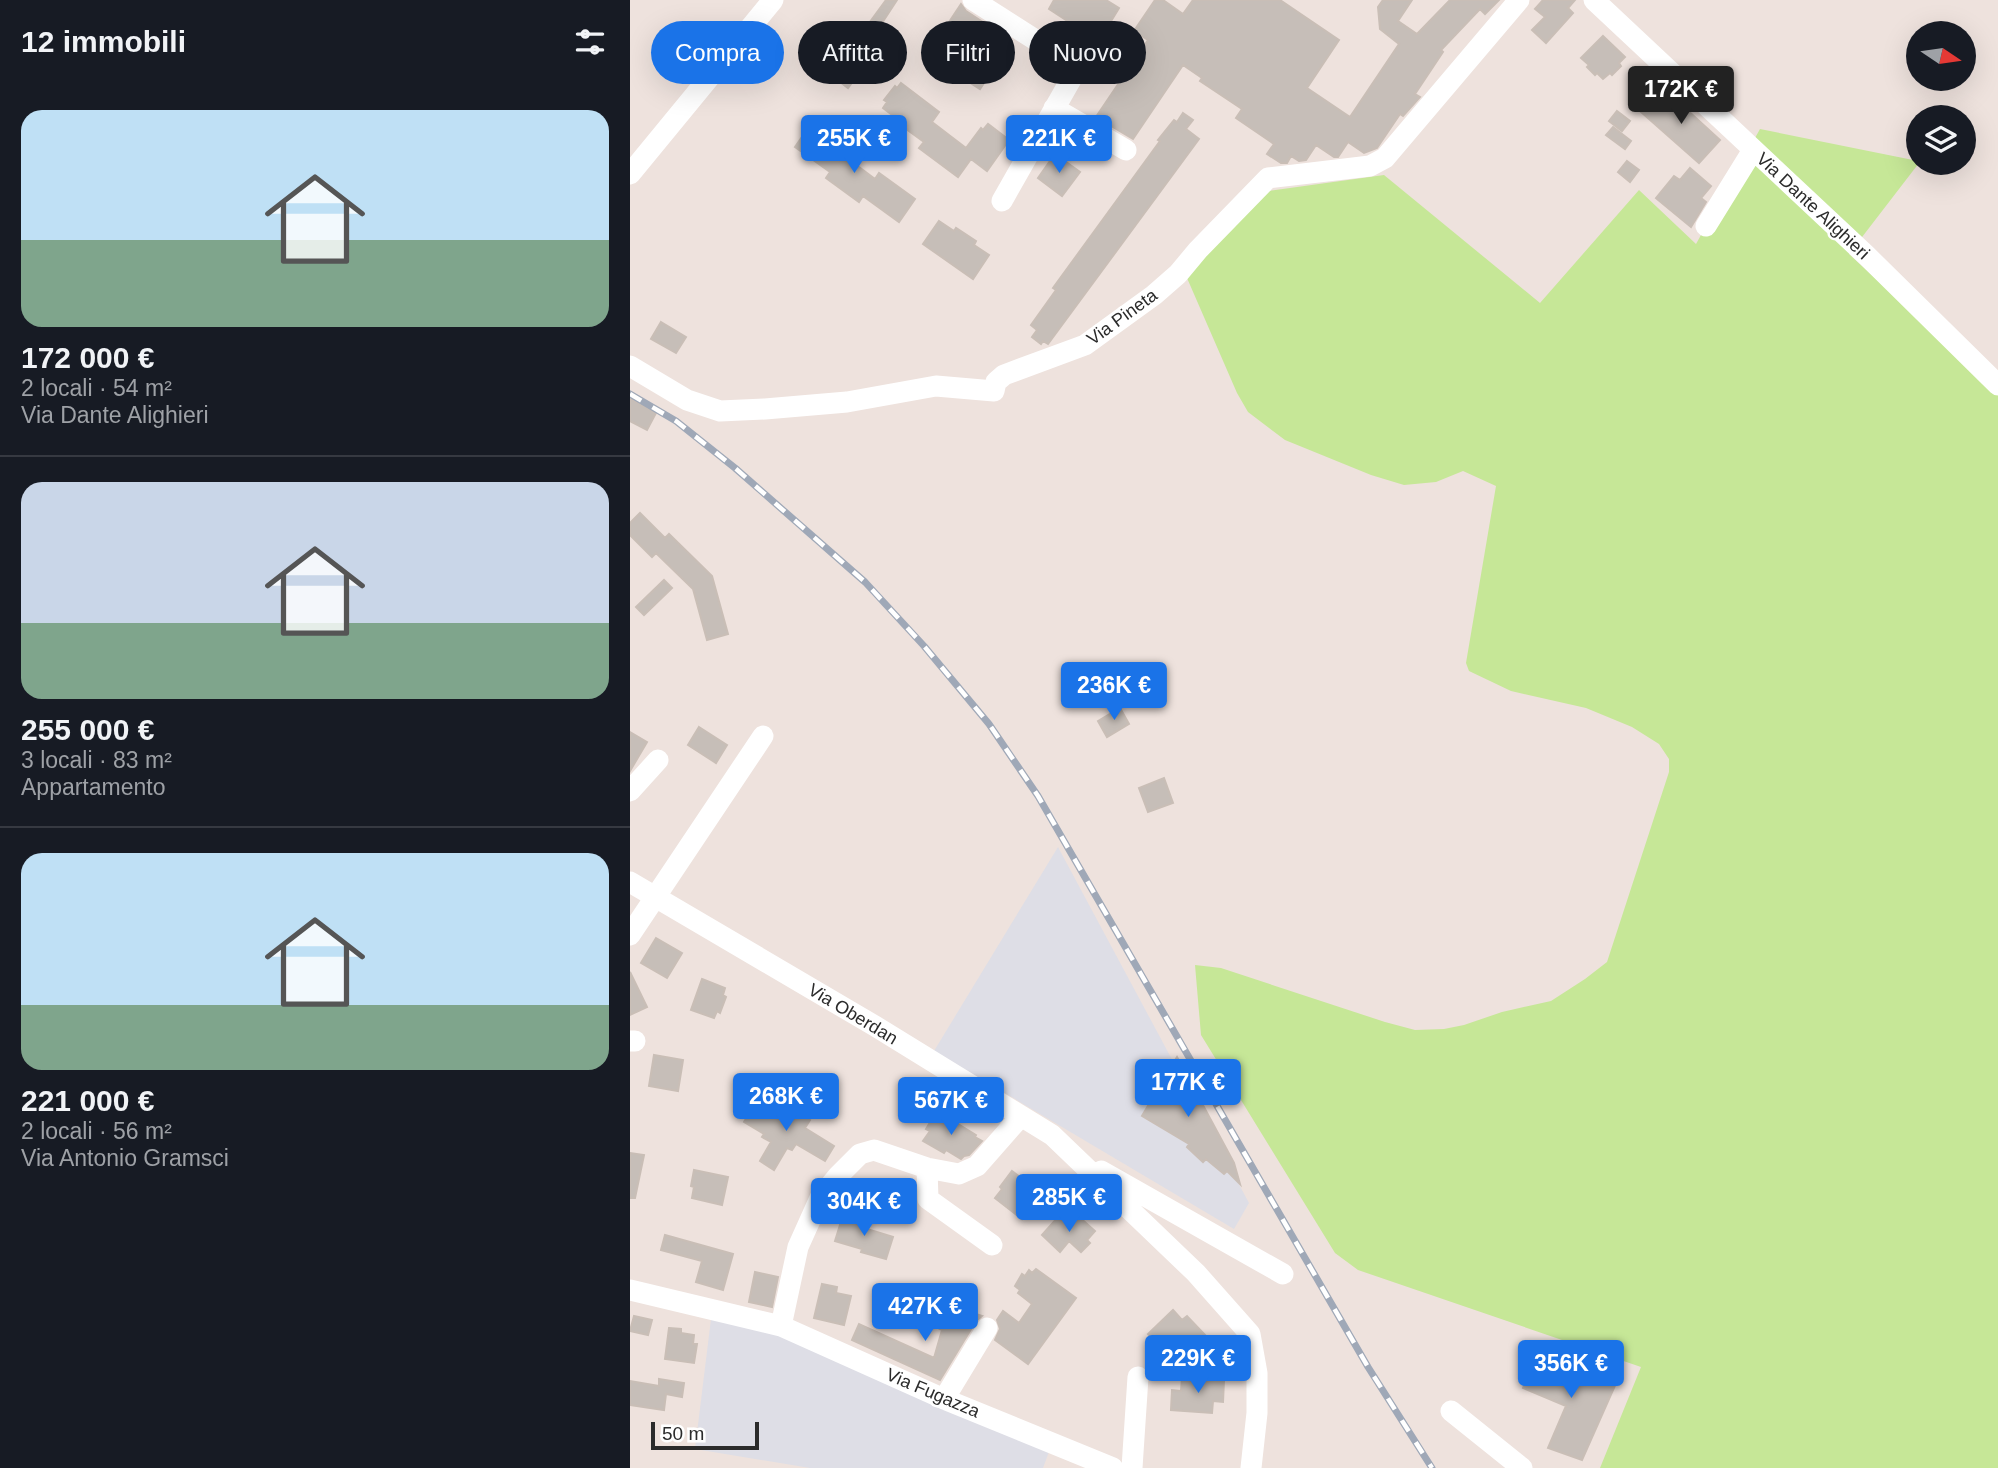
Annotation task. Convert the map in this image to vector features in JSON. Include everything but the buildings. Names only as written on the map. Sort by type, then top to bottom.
[{"type":"street","points":[[630,174],[774,0]]},
{"type":"street","points":[[973,0],[1078,67],[1002,201]]},
{"type":"street","name":"Via Pineta","points":[[630,366],[687,400],[720,411],[846,402],[936,386],[994,391],[996,382],[1004,375],[1085,345],[1154,295],[1178,274],[1268,178],[1370,166],[1385,158],[1519,0]]},
{"type":"street","name":"Via Dante Alighieri","points":[[1594,0],[1867,256],[1998,385]]},
{"type":"street","points":[[1054,108],[1126,150]]},
{"type":"street","points":[[1706,226],[1754,150]]},
{"type":"street","points":[[630,935],[763,736]]},
{"type":"street","points":[[630,791],[658,760]]},
{"type":"street","name":"Via Oberdan","points":[[630,882],[875,1026],[1052,1135],[1196,1273],[1250,1334],[1257,1373],[1257,1413],[1251,1468]]},
{"type":"street","points":[[780,1326],[798,1247],[820,1199],[860,1154],[874,1150],[927,1168],[959,1174],[977,1166],[1021,1116]]},
{"type":"street","points":[[1072,1154],[1283,1274]]},
{"type":"street","points":[[927,1168],[928,1199],[992,1245]]},
{"type":"street","name":"Via Fugazza","points":[[630,1290],[780,1326],[944,1399],[1113,1468]]},
{"type":"street","points":[[944,1399],[987,1328]]},
{"type":"street","points":[[1132,1468],[1138,1377]]},
{"type":"street","points":[[1451,1411],[1522,1468]]},
{"type":"shaded area","points":[[1058,847],[1249,1203],[1234,1229],[934,1051]]},
{"type":"shaded area","points":[[711,1319],[784,1336],[1050,1449],[1043,1468],[810,1468],[695,1449]]},
{"type":"green space","points":[[1760,129],[1906,159],[1906,175],[1910,175],[1849,254],[1998,392],[1998,1468],[1600,1468],[1641,1367],[1358,1270],[1335,1253],[1201,1035],[1195,965],[1221,968],[1415,1030],[1464,1025],[1502,1012],[1551,1001],[1607,962],[1669,772],[1669,759],[1659,744],[1632,727],[1586,708],[1511,691],[1469,671],[1466,663],[1496,486],[1463,471],[1436,482],[1404,485],[1371,475],[1285,440],[1248,412],[1237,393],[1187,278],[1217,242],[1269,191],[1384,175],[1540,303],[1639,190],[1696,244]]},
{"type":"railway","points":[[630,394],[676,421],[735,468],[865,582],[924,646],[989,724],[1038,796],[1368,1367],[1432,1468]]}]
